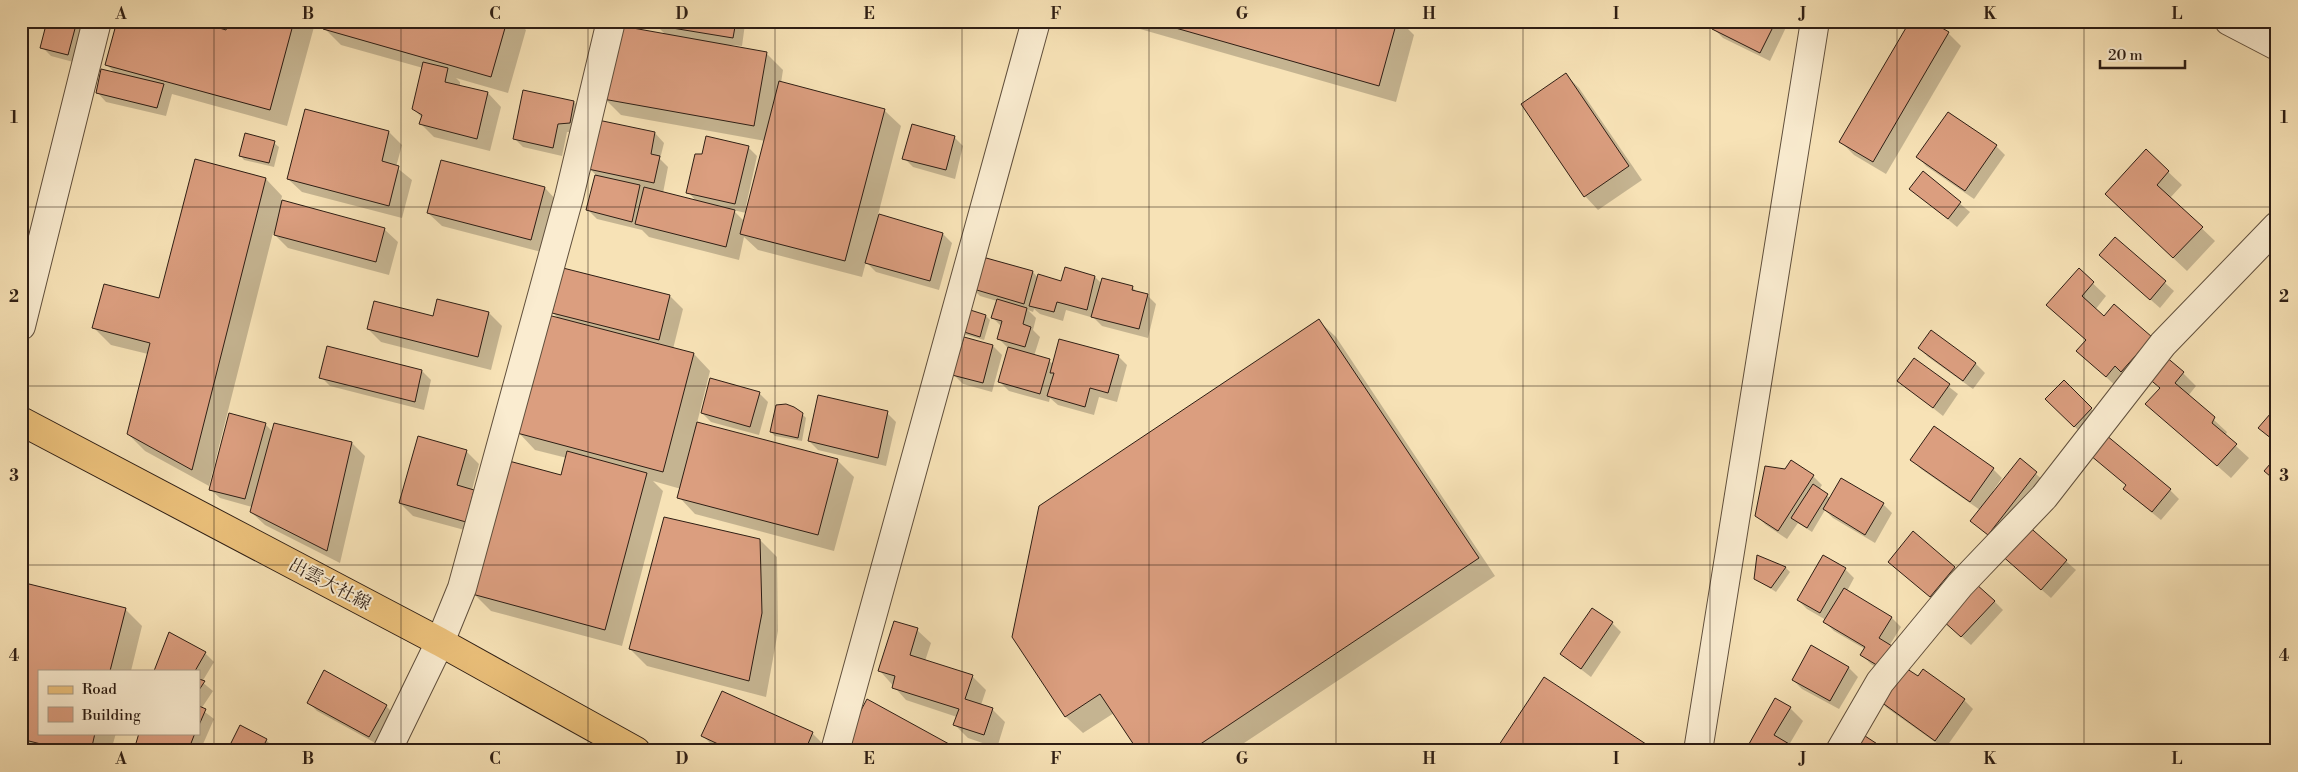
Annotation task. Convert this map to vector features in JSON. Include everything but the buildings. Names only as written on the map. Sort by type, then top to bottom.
[{"type":"main road","name":"出雲大社線","points":[[21,422],[440,642],[636,751]]},
{"type":"street","points":[[21,326],[97,21]]},
{"type":"street","points":[[387,751],[440,642],[462,588],[569,197],[611,21]]},
{"type":"street","points":[[835,751],[1036,21]]},
{"type":"street","points":[[1698,751],[1816,21]]},
{"type":"street","points":[[2229,21],[2277,46]]},
{"type":"street","points":[[1840,751],[1880,682],[1960,585],[2044,498],[2163,344],[2277,226]]}]
